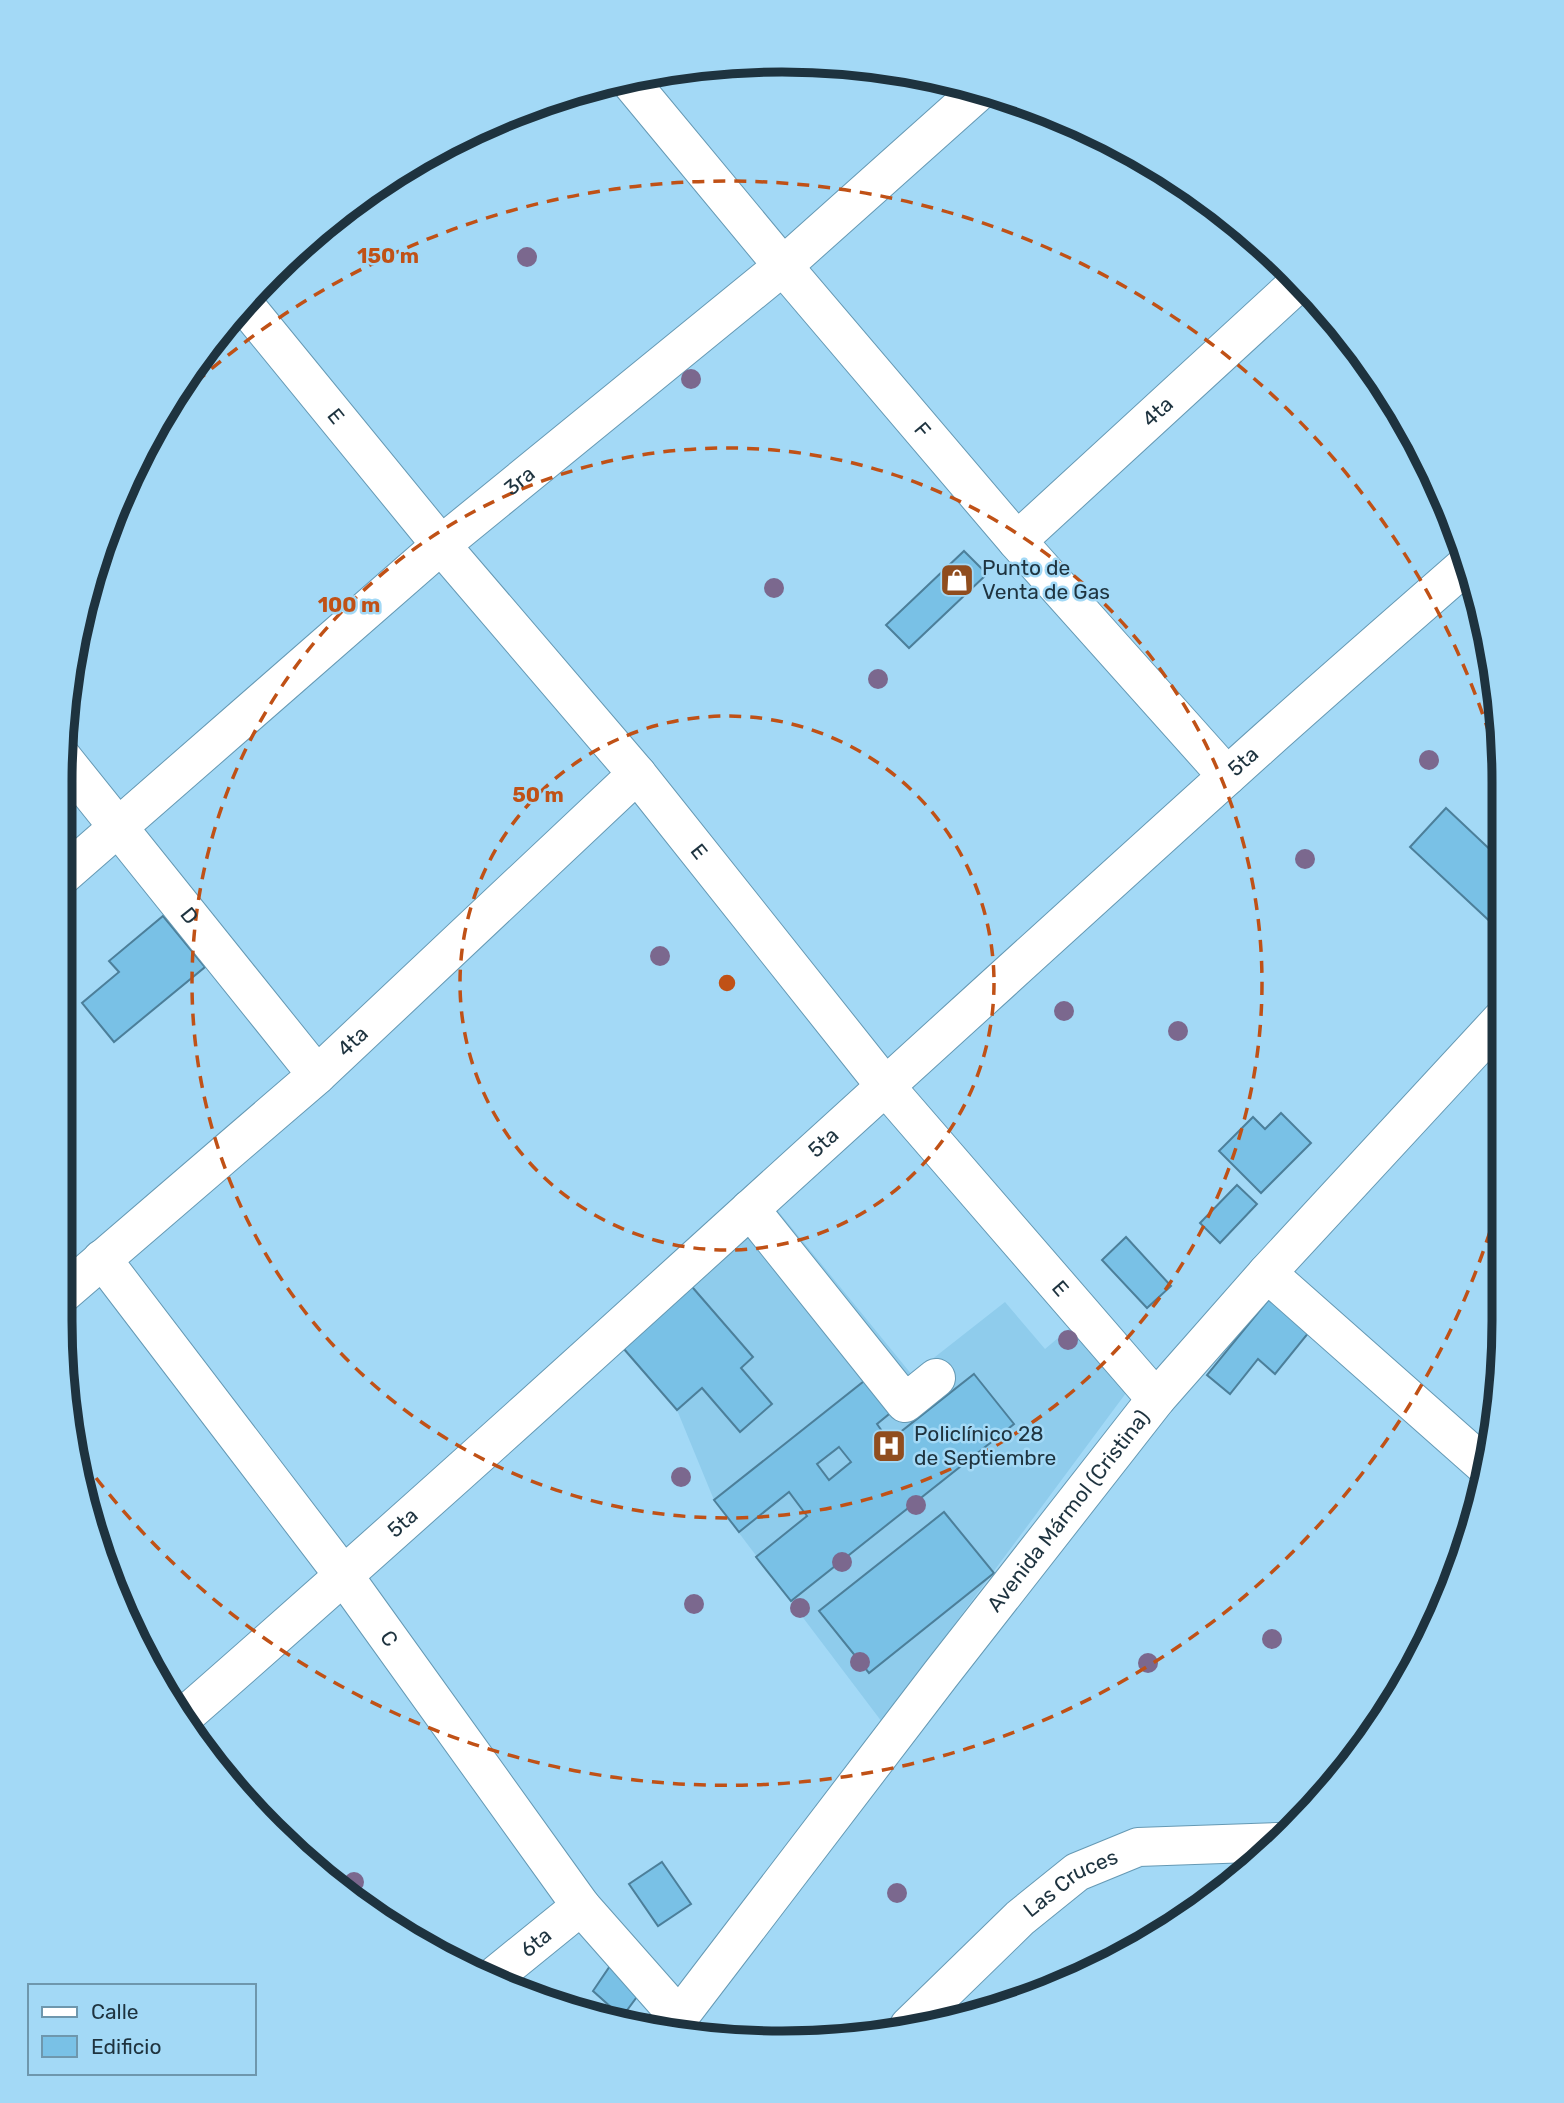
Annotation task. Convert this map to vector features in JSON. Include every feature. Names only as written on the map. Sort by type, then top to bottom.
[{"type":"street","name":"F","points":[[635,87],[1017,541],[1227,776]]},
{"type":"street","name":"3ra","points":[[72,868],[442,545],[783,266],[971,98]]},
{"type":"street","name":"4ta","points":[[1017,541],[1292,288]]},
{"type":"street","name":"E","points":[[250,312],[442,545],[637,774],[886,1087],[1156,1399]]},
{"type":"street","name":"5ta","points":[[189,1712],[344,1576],[1227,776],[1460,570]]},
{"type":"street","name":"D","points":[[72,770],[317,1075]]},
{"type":"street","name":"4ta","points":[[72,1285],[317,1075],[637,774]]},
{"type":"street","name":"Avenida Mármol (Cristina)","points":[[676,2023],[941,1674],[1156,1399],[1267,1273],[1492,1029]]},
{"type":"street","points":[[750,1209],[905,1403],[936,1378]]},
{"type":"street","name":"C","points":[[102,1259],[344,1576],[581,1906],[674,2023]]},
{"type":"street","points":[[1267,1273],[1479,1460]]},
{"type":"street","name":"Las Cruces","points":[[917,2019],[1020,1918],[1077,1872],[1138,1847],[1263,1842]]},
{"type":"street","name":"6ta","points":[[499,1972],[581,1906]]},
{"type":"shaded area","name":"Policlínico 28 de Septiembre","points":[[774,1206],[912,1375],[1005,1302],[1045,1349],[1070,1328],[1126,1393],[882,1722],[714,1500],[677,1410],[617,1341]]},
{"type":"building","points":[[964,551],[987,574],[909,648],[886,625]]},
{"type":"building","points":[[1446,808],[1492,851],[1492,923],[1410,847]]},
{"type":"building","points":[[163,916],[205,967],[114,1042],[82,1003],[119,972],[109,961]]},
{"type":"building","points":[[1281,1113],[1311,1143],[1261,1193],[1219,1151],[1253,1117],[1265,1129]]},
{"type":"building","points":[[1237,1185],[1257,1204],[1220,1243],[1200,1223]]},
{"type":"building","points":[[1126,1237],[1171,1286],[1147,1308],[1102,1260]]},
{"type":"building","points":[[687,1281],[753,1357],[741,1368],[772,1404],[740,1432],[702,1388],[677,1410],[617,1341]]},
{"type":"building","points":[[1274,1293],[1314,1326],[1275,1374],[1258,1359],[1230,1394],[1207,1375]]},
{"type":"building","points":[[974,1374],[1014,1424],[791,1601],[756,1557],[807,1516],[789,1492],[739,1532],[714,1500],[868,1378],[894,1410],[877,1424],[889,1441]],"holes":[[[839,1447],[851,1462],[829,1480],[817,1464]]]},
{"type":"building","points":[[944,1512],[994,1573],[869,1673],[819,1611]]},
{"type":"building","points":[[662,1862],[691,1904],[658,1926],[629,1884]]},
{"type":"building","points":[[612,1963],[639,1994],[625,2013],[616,2011],[593,1991]]},
{"type":"place","name":"Punto de Venta de Gas","points":[[957,580]]},
{"type":"place","name":"Policlínico 28 de Septiembre","points":[[889,1446]]}]
